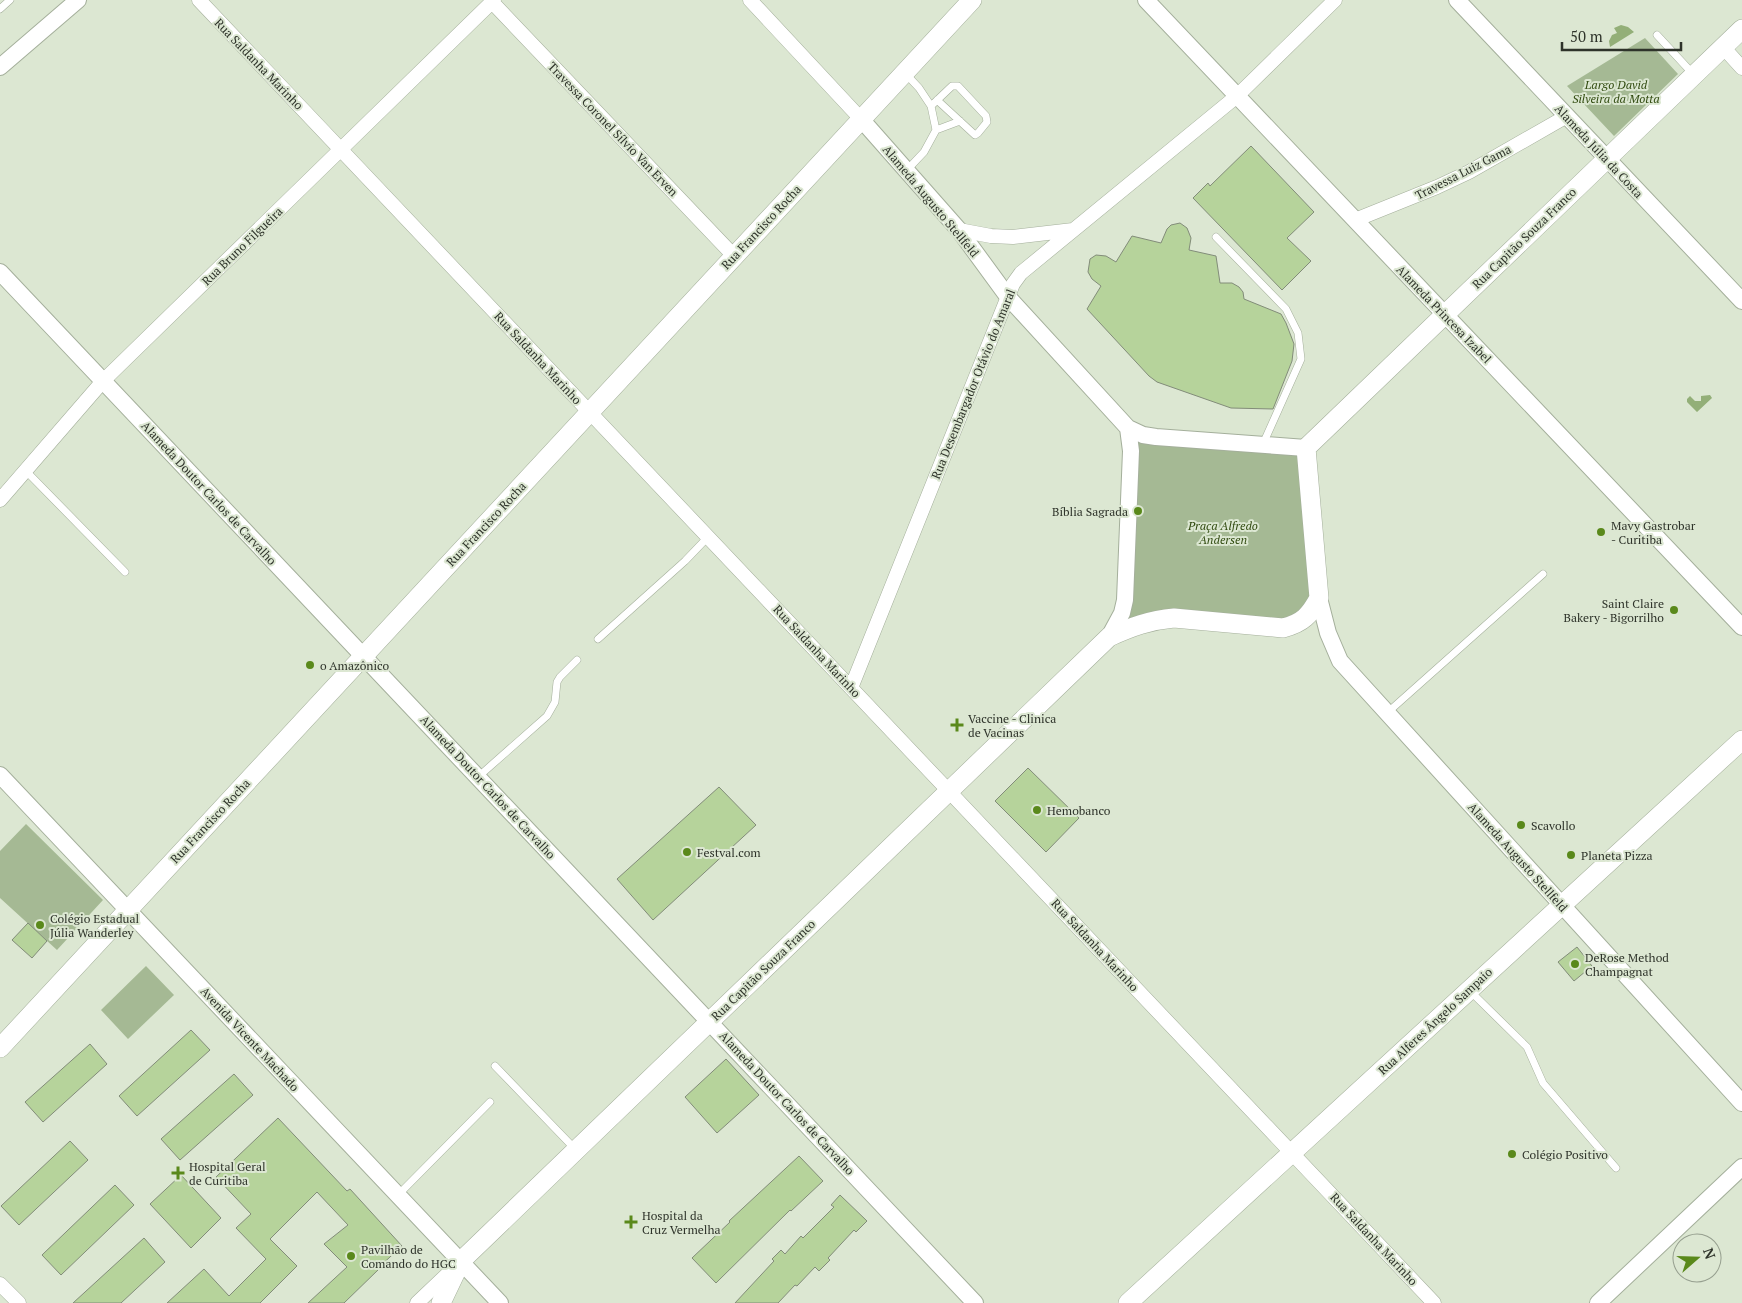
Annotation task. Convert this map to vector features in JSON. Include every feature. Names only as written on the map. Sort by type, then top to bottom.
[{"type":"main road","name":"Rua Francisco Rocha","points":[[0,1048],[972,0]]},
{"type":"main road","name":"Rua Capitão Souza Franco","points":[[1306,448],[1742,29]]},
{"type":"main road","points":[[1109,637],[1132,626],[1174,618],[1283,628],[1303,620],[1311,612],[1319,598],[1306,448]]},
{"type":"main road","name":"Rua Capitão Souza Franco","points":[[461,1261],[1109,637]]},
{"type":"main road","name":"Rua Alferes Ângelo Sampaio","points":[[1128,1303],[1742,740]]},
{"type":"main road","points":[[440,1303],[461,1261]]},
{"type":"street","points":[[0,67],[78,0]]},
{"type":"street","name":"Rua Saldanha Marinho","points":[[199,0],[1434,1303]]},
{"type":"street","name":"Alameda Augusto Stellfeld","points":[[750,0],[907,170],[959,230],[1008,297],[1128,428]]},
{"type":"street","name":"Alameda Princesa Izabel","points":[[1146,0],[1742,628]]},
{"type":"street","name":"Rua Desembargador Otávio do Amaral","points":[[851,688],[1013,284],[1021,273],[1237,96],[1335,0]]},
{"type":"street","name":"Alameda Júlia da Costa","points":[[1456,0],[1742,302]]},
{"type":"street","name":"Rua Bruno Filgueira","points":[[0,500],[103,381],[493,1]]},
{"type":"street","name":"Travessa Coronel Sílvio Van Erven","points":[[493,1],[734,256]]},
{"type":"street","points":[[1723,47],[1742,68]]},
{"type":"street","name":"Travessa Luiz Gama","points":[[1355,220],[1469,172],[1567,116]]},
{"type":"street","points":[[959,230],[991,236],[1013,237],[1074,230]]},
{"type":"street","name":"Alameda Doutor Carlos de Carvalho","points":[[0,272],[976,1303]]},
{"type":"street","points":[[1128,428],[1143,435],[1156,438],[1306,448]]},
{"type":"street","points":[[1109,637],[1122,613],[1125,600],[1131,451],[1128,428]]},
{"type":"street","name":"Alameda Augusto Stellfeld","points":[[1319,598],[1328,633],[1340,661],[1742,1103]]},
{"type":"street","name":"Avenida Vicente Machado","points":[[0,775],[500,1303]]},
{"type":"street","points":[[1598,1303],[1742,1168]]},
{"type":"street","name":"Rua Capitão Souza Franco","points":[[417,1303],[461,1261]]},
{"type":"street","points":[[0,1284],[20,1303]]},
{"type":"lane","points":[[0,9],[10,0]]},
{"type":"lane","points":[[1657,34],[1694,75]]},
{"type":"lane","points":[[904,72],[919,88],[931,106],[936,130],[924,152],[907,170]]},
{"type":"lane","points":[[931,106],[937,100],[952,86],[958,86],[986,116],[987,122],[975,134],[937,100]]},
{"type":"lane","points":[[936,130],[960,121]]},
{"type":"lane","points":[[1216,237],[1286,309],[1298,333],[1301,359],[1263,445]]},
{"type":"lane","points":[[25,470],[126,572]]},
{"type":"lane","points":[[598,639],[685,561],[708,537]]},
{"type":"lane","points":[[1388,713],[1543,574]]},
{"type":"lane","points":[[478,777],[547,716],[555,702],[557,682],[560,676],[578,660]]},
{"type":"lane","points":[[1469,990],[1527,1047],[1543,1083],[1616,1168]]},
{"type":"lane","points":[[495,1066],[576,1150]]},
{"type":"lane","points":[[398,1195],[490,1102]]},
{"type":"green space","name":"Largo David Silveira da Motta","points":[[1645,38],[1678,74],[1614,136],[1567,86]]},
{"type":"green space","name":"Praça Alfredo Andersen","points":[[1128,428],[1306,448],[1319,598],[1303,620],[1116,625]]},
{"type":"green space","name":"Colégio Estadual Júlia Wanderley","points":[[26,824],[103,900],[57,950],[0,898],[0,851]]},
{"type":"green space","points":[[146,966],[174,995],[128,1039],[101,1010]]},
{"type":"shaded area","points":[[1621,25],[1628,27],[1634,32],[1610,47],[1609,41],[1612,35],[1617,33],[1614,28]]},
{"type":"shaded area","points":[[1710,395],[1712,398],[1697,412],[1687,402],[1690,396],[1695,401],[1701,401],[1701,396]]},
{"type":"building","points":[[1251,146],[1314,212],[1287,238],[1311,261],[1282,290],[1193,198],[1208,183],[1210,186]]},
{"type":"building","points":[[1180,223],[1187,228],[1191,238],[1189,250],[1216,256],[1220,283],[1232,283],[1239,287],[1243,292],[1244,299],[1281,314],[1286,323],[1294,344],[1292,361],[1273,409],[1231,408],[1157,382],[1149,376],[1087,309],[1101,286],[1092,279],[1088,272],[1090,259],[1096,255],[1106,256],[1116,262],[1132,236],[1161,243],[1167,229],[1171,225]]},
{"type":"building","name":"Hemobanco","points":[[1028,768],[1079,818],[1046,852],[995,801]]},
{"type":"building","name":"Festval.com","points":[[719,787],[756,825],[653,920],[617,879]]},
{"type":"building","points":[[28,923],[47,941],[32,958],[12,940]]},
{"type":"building","name":"DeRose Method Champagnat","points":[[1577,947],[1592,966],[1574,981],[1558,962]]},
{"type":"building","points":[[191,1030],[210,1050],[137,1116],[119,1096]]},
{"type":"building","points":[[90,1044],[107,1064],[43,1122],[25,1102]]},
{"type":"building","points":[[726,1059],[759,1095],[717,1133],[685,1097]]},
{"type":"building","points":[[234,1074],[253,1095],[180,1160],[161,1139]]},
{"type":"building","points":[[278,1118],[347,1191],[350,1189],[402,1246],[344,1303],[308,1303],[347,1267],[324,1244],[348,1225],[317,1192],[270,1239],[297,1266],[260,1303],[167,1303],[204,1269],[229,1296],[266,1259],[236,1228],[251,1214],[216,1177]]},
{"type":"building","points":[[70,1141],[88,1160],[19,1225],[1,1206]]},
{"type":"building","points":[[799,1156],[823,1181],[790,1210],[716,1283],[692,1258]]},
{"type":"building","points":[[181,1175],[221,1218],[191,1248],[150,1204]]},
{"type":"building","points":[[115,1185],[134,1205],[61,1275],[42,1255]]},
{"type":"building","points":[[840,1195],[867,1221],[856,1232],[854,1230],[828,1258],[830,1260],[819,1271],[815,1267],[778,1303],[735,1303],[774,1261],[772,1259],[781,1250],[785,1254],[801,1236],[803,1238],[834,1207],[831,1205]]},
{"type":"building","points":[[144,1238],[165,1262],[121,1303],[73,1303]]},
{"type":"place","name":"Bíblia Sagrada","points":[[1138,511]]},
{"type":"place","name":"Mavy Gastrobar - Curitiba","points":[[1601,532]]},
{"type":"place","name":"Saint Claire Bakery - Bigorrilho","points":[[1674,610]]},
{"type":"place","name":"o Amazônico","points":[[310,665]]},
{"type":"place","name":"Vaccine - Clinica de Vacinas","points":[[957,725]]},
{"type":"place","name":"Hemobanco","points":[[1037,810]]},
{"type":"place","name":"Scavollo","points":[[1521,825]]},
{"type":"place","name":"Festval.com","points":[[687,852]]},
{"type":"place","name":"Planeta Pizza","points":[[1571,855]]},
{"type":"place","name":"Colégio Estadual Júlia Wanderley","points":[[40,925]]},
{"type":"place","name":"DeRose Method Champagnat","points":[[1575,964]]},
{"type":"place","name":"Colégio Positivo","points":[[1512,1154]]},
{"type":"place","name":"Hospital Geral de Curitiba","points":[[178,1173]]},
{"type":"place","name":"Hospital da Cruz Vermelha","points":[[631,1222]]},
{"type":"place","name":"Pavilhão de Comando do HGC","points":[[351,1256]]}]
